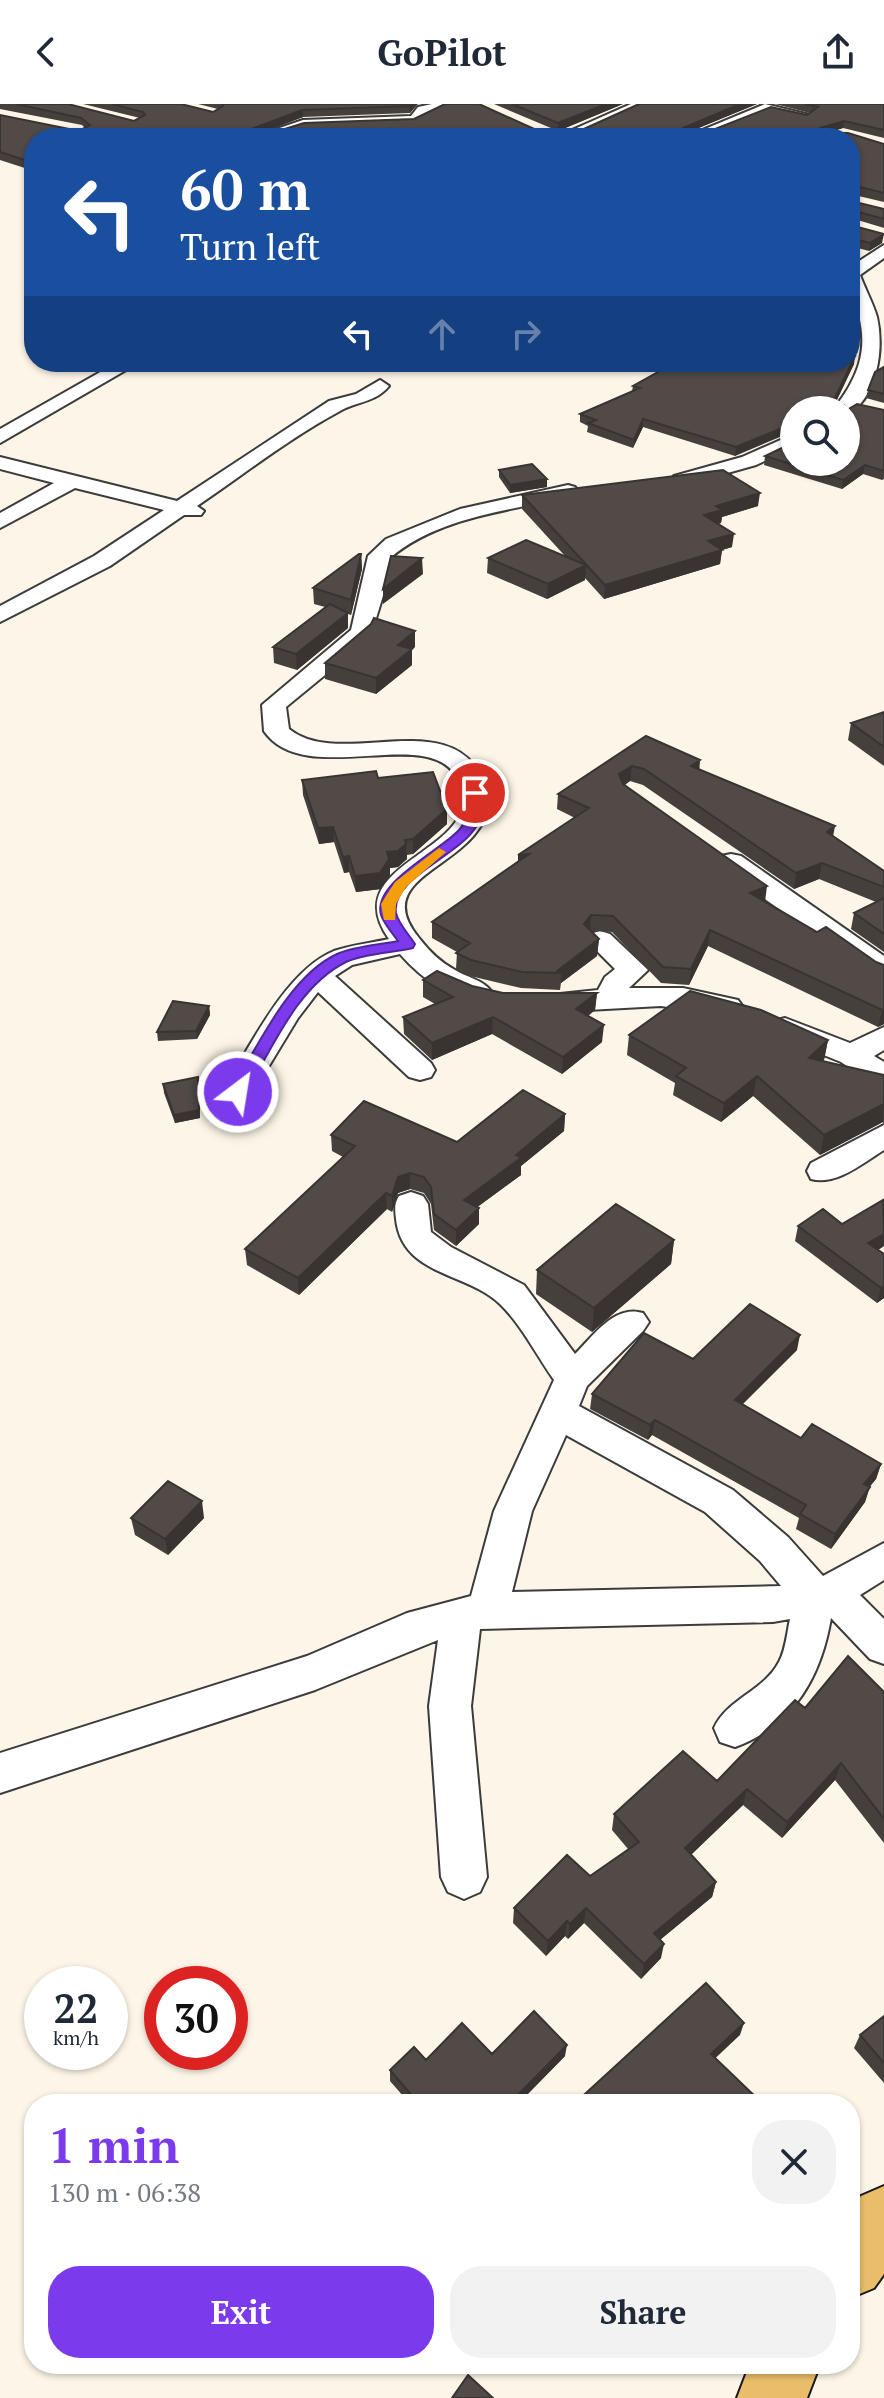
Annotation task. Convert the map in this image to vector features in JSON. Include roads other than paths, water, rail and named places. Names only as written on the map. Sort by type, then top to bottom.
[{"type":"main road","points":[[860,2251],[884,2219]]},
{"type":"main road","points":[[772,2398],[781,2374]]},
{"type":"street","points":[[282,128],[290,125],[414,120],[422,116],[423,110],[451,104]]},
{"type":"street","points":[[585,128],[643,104]]},
{"type":"street","points":[[715,128],[769,107],[807,116]]},
{"type":"street","points":[[860,275],[881,256]]},
{"type":"street","points":[[859,396],[876,319],[860,287]]},
{"type":"street","points":[[0,437],[114,372]]},
{"type":"street","points":[[0,615],[46,594],[336,405],[371,392],[360,411],[285,463]]},
{"type":"street","points":[[651,483],[721,471],[780,446]]},
{"type":"street","points":[[0,463],[210,515],[71,600],[0,635]]},
{"type":"street","points":[[0,522],[70,482]]},
{"type":"street","points":[[588,489],[501,504],[394,543],[379,556],[362,633],[274,705],[274,729],[282,739],[328,753],[366,748],[422,748],[450,755],[469,773],[475,793],[473,820],[463,835],[400,885],[389,904],[389,915],[418,958],[441,976],[514,1002],[660,995],[707,1001],[852,1055],[884,1077]]},
{"type":"street","points":[[46,594],[71,600]]},
{"type":"street","points":[[708,845],[884,970]]},
{"type":"street","points":[[600,940],[633,970],[615,984],[611,996]]},
{"type":"street","points":[[238,1092],[300,992],[317,975],[343,958],[408,944]]},
{"type":"street","points":[[317,975],[420,1070]]},
{"type":"street","points":[[852,1055],[884,1037]]},
{"type":"street","points":[[823,1171],[884,1136]]},
{"type":"street","points":[[411,1204],[415,1237],[439,1256],[512,1294],[573,1378]]},
{"type":"street","points":[[464,1877],[450,1706],[474,1614],[513,1511],[573,1378],[631,1322]]},
{"type":"street","points":[[559,1413],[719,1501],[884,1646]]},
{"type":"street","points":[[0,1773],[315,1672],[421,1626],[474,1614],[773,1605],[822,1594],[884,1560]]},
{"type":"street","points":[[735,1728],[786,1691],[800,1667],[822,1594]]}]
